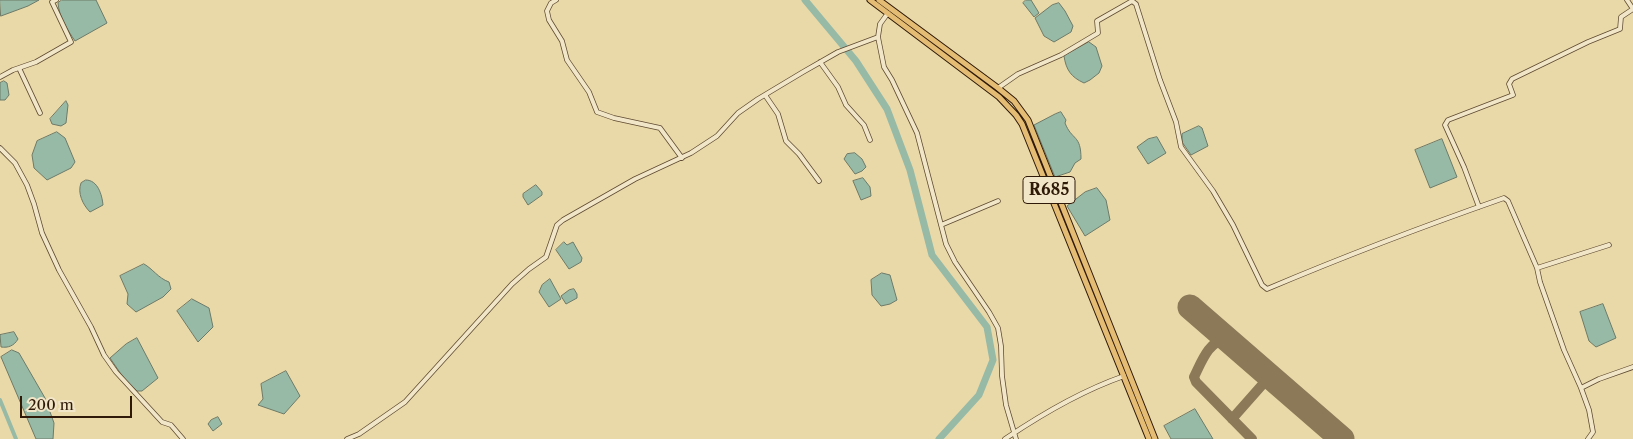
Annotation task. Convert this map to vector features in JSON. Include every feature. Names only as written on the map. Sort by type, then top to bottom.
[{"type":"main road","name":"R685","points":[[870,0],[998,88],[1014,101],[1028,120],[1122,363],[1124,376],[1149,439]]},
{"type":"main road","name":"R685","points":[[879,0],[957,61],[999,97],[1022,124],[1155,439]]},
{"type":"street","points":[[0,77],[12,70],[36,62],[71,42],[52,2],[56,0]]},
{"type":"street","points":[[556,0],[547,11],[549,20],[562,41],[567,60],[589,92],[597,112],[614,118],[660,128],[682,158]]},
{"type":"street","points":[[1479,207],[1445,125],[1448,120],[1513,95],[1509,84],[1512,79],[1588,42],[1620,29],[1621,17],[1633,9],[1627,0]]},
{"type":"street","points":[[998,88],[1018,74],[1061,55],[1098,33],[1096,21],[1132,1],[1136,4],[1160,80],[1176,122],[1181,147],[1214,191],[1262,285],[1267,289],[1347,255],[1504,198],[1508,201],[1537,268],[1542,290],[1560,341],[1581,388],[1593,432],[1588,439]]},
{"type":"street","points":[[888,13],[880,24],[878,36],[884,67],[896,87],[917,134],[946,244],[955,262],[998,328],[1006,405],[1016,439]]},
{"type":"street","points":[[346,439],[359,434],[405,402],[512,284],[529,268],[546,257],[557,225],[579,210],[628,183],[682,158],[717,136],[738,113],[820,62],[838,52],[878,36]]},
{"type":"street","points":[[820,62],[838,87],[846,105],[864,125],[870,140]]},
{"type":"street","points":[[19,68],[40,113]]},
{"type":"street","points":[[765,95],[778,114],[786,141],[799,154],[819,181]]},
{"type":"street","points":[[0,148],[15,163],[34,204],[42,233],[59,270],[91,327],[104,355],[116,372],[162,422],[171,425],[183,439]]},
{"type":"street","points":[[941,225],[998,201]]},
{"type":"street","points":[[1537,268],[1609,245]]},
{"type":"street","points":[[1581,388],[1599,379],[1633,367]]},
{"type":"street","points":[[1005,439],[1068,400],[1124,376]]},
{"type":"shaded area","points":[[0,0],[39,0],[1,16]]},
{"type":"shaded area","points":[[62,0],[96,0],[107,23],[75,41],[60,13],[58,3]]},
{"type":"shaded area","points":[[1026,0],[1031,0],[1039,13],[1034,17],[1023,3]]},
{"type":"shaded area","points":[[1059,3],[1073,26],[1071,32],[1054,42],[1044,36],[1035,18],[1052,5]]},
{"type":"shaded area","points":[[1089,42],[1096,47],[1102,66],[1099,73],[1084,83],[1070,73],[1064,56]]},
{"type":"shaded area","points":[[4,81],[7,83],[9,95],[5,100],[0,100],[0,83]]},
{"type":"shaded area","points":[[66,101],[68,105],[66,123],[61,126],[52,124],[50,119]]},
{"type":"shaded area","points":[[1061,112],[1066,120],[1065,123],[1068,129],[1078,141],[1081,159],[1075,163],[1070,172],[1055,177],[1034,125]]},
{"type":"shaded area","points":[[1199,126],[1202,128],[1208,146],[1191,155],[1182,142],[1182,134]]},
{"type":"shaded area","points":[[57,132],[65,138],[75,162],[71,168],[47,180],[34,168],[32,155],[37,141]]},
{"type":"shaded area","points":[[1157,137],[1166,153],[1148,164],[1137,147],[1148,139]]},
{"type":"shaded area","points":[[1442,139],[1457,177],[1430,188],[1415,150]]},
{"type":"shaded area","points":[[855,153],[862,159],[866,167],[855,174],[844,159],[847,154]]},
{"type":"shaded area","points":[[863,178],[870,187],[871,196],[861,200],[853,181]]},
{"type":"shaded area","points":[[86,180],[94,182],[100,193],[103,205],[90,212],[80,195],[81,183]]},
{"type":"shaded area","points":[[536,185],[542,192],[542,195],[528,205],[523,194]]},
{"type":"shaded area","points":[[1097,188],[1106,200],[1110,220],[1085,236],[1067,206],[1085,192]]},
{"type":"shaded area","points":[[564,242],[567,245],[573,242],[582,258],[581,262],[569,269],[556,250]]},
{"type":"shaded area","points":[[144,264],[169,282],[171,289],[163,297],[136,312],[127,304],[128,294],[120,276]]},
{"type":"shaded area","points":[[882,273],[890,275],[897,300],[881,306],[872,295],[871,280]]},
{"type":"shaded area","points":[[550,279],[561,299],[549,307],[539,292],[542,285]]},
{"type":"shaded area","points":[[574,289],[577,298],[566,304],[561,296]]},
{"type":"shaded area","points":[[192,299],[209,308],[213,327],[198,342],[177,311]]},
{"type":"shaded area","points":[[1603,304],[1616,338],[1596,347],[1589,341],[1580,312]]},
{"type":"shaded area","points":[[14,332],[18,339],[15,343],[11,346],[1,347],[0,335]]},
{"type":"shaded area","points":[[137,338],[158,378],[142,391],[137,391],[123,377],[110,358],[126,344]]},
{"type":"shaded area","points":[[12,350],[19,353],[45,398],[54,423],[53,439],[36,439],[1,357]]},
{"type":"shaded area","points":[[286,371],[300,396],[284,414],[258,405],[263,399],[261,384]]},
{"type":"shaded area","points":[[1195,409],[1213,439],[1171,439],[1164,426]]},
{"type":"shaded area","points":[[218,417],[222,424],[213,431],[208,424],[211,420]]},
{"type":"waterway","points":[[805,0],[856,61],[887,109],[910,170],[932,255],[987,327],[993,360],[979,395],[939,439]]},
{"type":"waterway","points":[[0,400],[16,439]]},
{"type":"taxiway","points":[[1227,338],[1220,340],[1210,348],[1194,377],[1196,382],[1252,439]]},
{"type":"taxiway","points":[[1232,419],[1270,376]]},
{"type":"runway","points":[[1190,307],[1342,439]]}]
